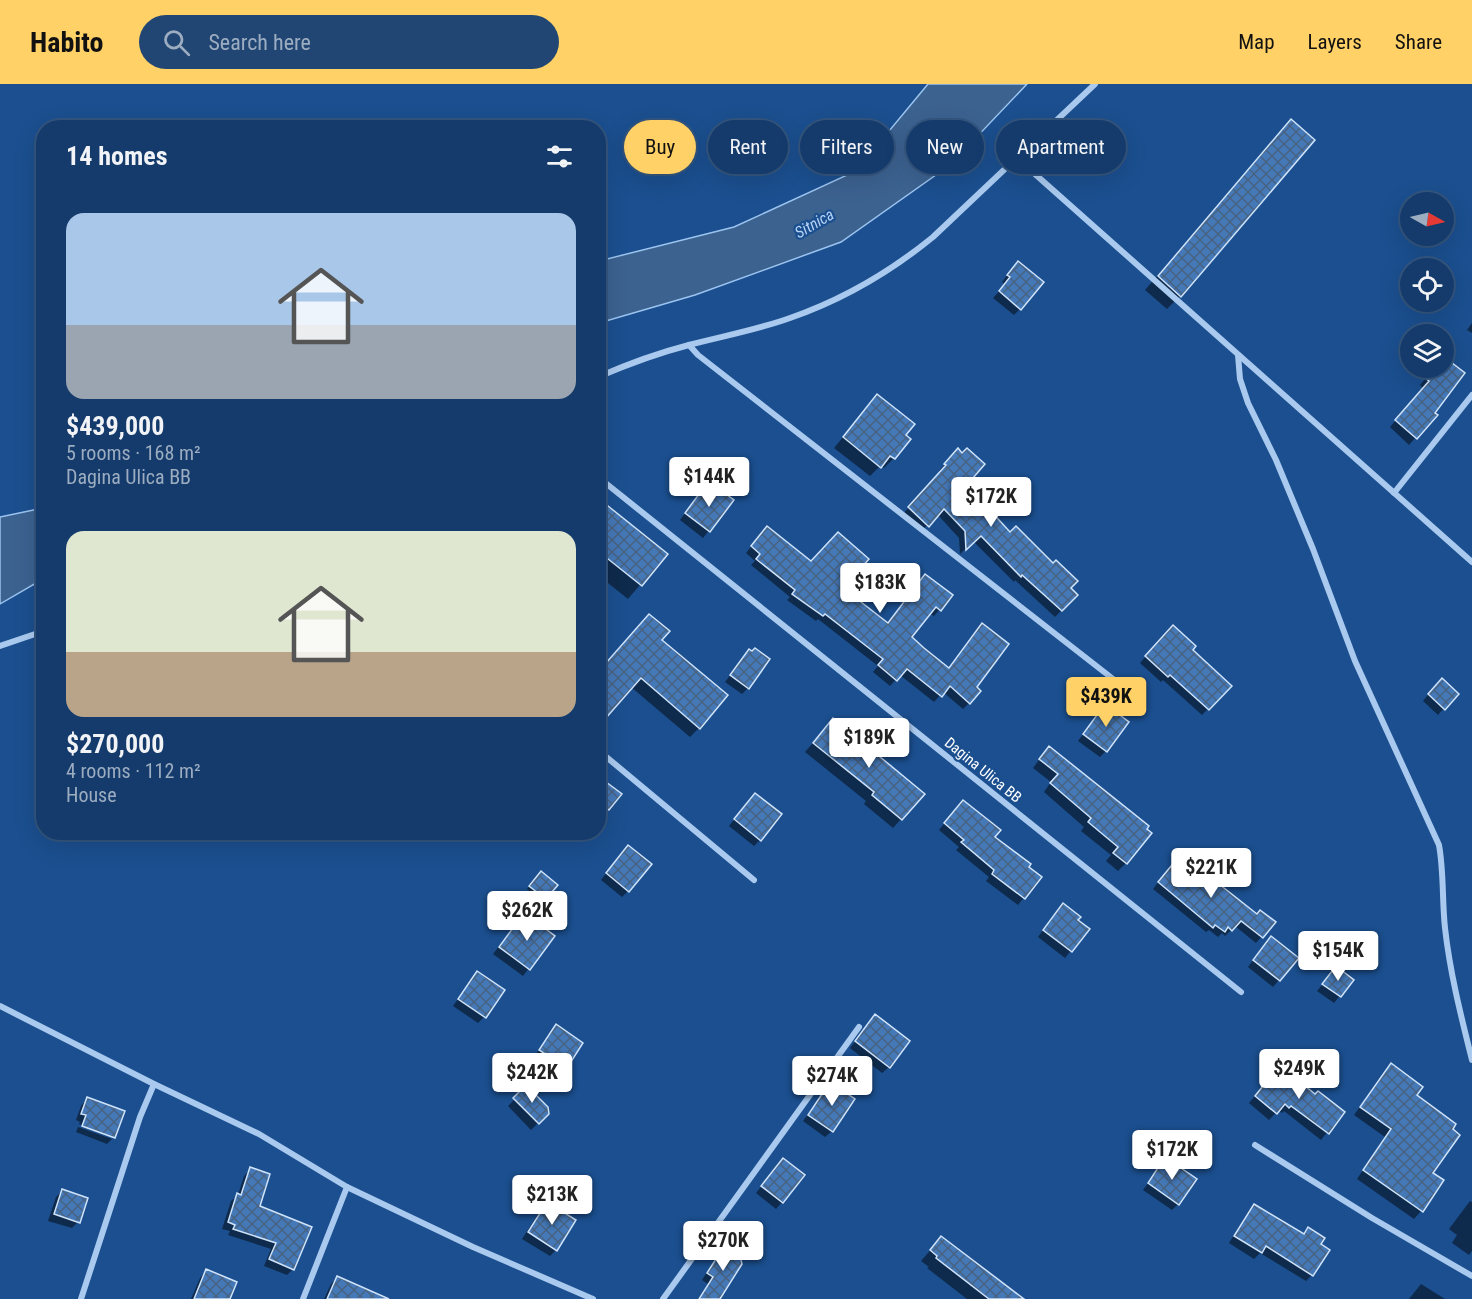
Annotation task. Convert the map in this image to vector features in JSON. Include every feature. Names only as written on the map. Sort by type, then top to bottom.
[{"type":"street","points":[[1058,120],[1095,84]]},
{"type":"street","points":[[606,374],[690,345],[790,318],[831,302],[904,259],[933,237],[1002,174]]},
{"type":"street","points":[[1035,174],[1472,562]]},
{"type":"street","points":[[690,345],[698,355],[1140,700]]},
{"type":"street","points":[[1238,355],[1240,379],[1248,403],[1280,470],[1313,549],[1355,661],[1407,777],[1433,828],[1439,846],[1443,868],[1445,926],[1451,976],[1472,1060]]},
{"type":"street","points":[[1395,493],[1472,395]]},
{"type":"street","name":"Dagina Ulica BB","points":[[606,483],[1241,992]]},
{"type":"street","points":[[0,646],[36,634]]},
{"type":"street","points":[[606,757],[754,880]]},
{"type":"street","points":[[0,1006],[259,1134],[347,1187],[473,1247],[593,1299]]},
{"type":"street","points":[[663,1299],[859,1027]]},
{"type":"street","points":[[81,1299],[140,1117],[154,1084]]},
{"type":"street","points":[[1255,1145],[1372,1218],[1472,1276]]},
{"type":"street","points":[[303,1299],[347,1187]]},
{"type":"water","name":"Sitnica","points":[[928,84],[1027,84],[984,129],[984,120],[906,120],[906,174],[937,174],[841,242],[695,295],[606,321],[606,259],[734,227],[849,174],[894,174],[894,125]]},
{"type":"water","points":[[36,509],[36,583],[0,604],[0,517]]},
{"type":"building","points":[[1291,119],[1315,140],[1181,297],[1158,276]]},
{"type":"building","points":[[1018,261],[1044,282],[1021,310],[999,291],[1010,277],[1007,275]]},
{"type":"building","points":[[1454,364],[1465,373],[1435,413],[1438,415],[1417,439],[1395,420],[1429,381],[1425,378],[1454,378]]},
{"type":"building","points":[[877,394],[915,424],[906,435],[911,439],[895,459],[890,456],[881,468],[843,437]]},
{"type":"building","points":[[958,448],[962,453],[967,448],[985,464],[967,485],[1010,532],[1016,526],[1053,563],[1056,560],[1078,581],[1071,588],[1078,595],[1062,611],[1022,575],[1021,577],[981,536],[966,550],[965,531],[944,509],[929,527],[908,507],[946,465],[944,464]]},
{"type":"building","points":[[705,486],[715,493],[719,489],[734,500],[710,532],[685,513]]},
{"type":"building","points":[[606,504],[668,554],[642,586],[606,557]]},
{"type":"building","points":[[767,526],[811,561],[838,532],[869,559],[843,588],[888,623],[925,574],[953,595],[941,611],[936,607],[912,637],[949,668],[982,623],[1009,644],[977,687],[981,691],[970,704],[950,686],[942,697],[907,669],[897,681],[878,665],[883,659],[825,614],[823,616],[792,594],[795,590],[756,559],[760,554],[751,546]]},
{"type":"building","points":[[649,614],[670,631],[662,640],[728,695],[700,729],[641,678],[606,718],[606,663]]},
{"type":"building","points":[[1173,625],[1196,646],[1193,650],[1232,686],[1209,710],[1145,656]]},
{"type":"building","points":[[755,648],[770,659],[749,689],[730,675],[749,649],[752,651]]},
{"type":"building","points":[[1442,678],[1459,694],[1445,710],[1428,694]]},
{"type":"building","points":[[1105,704],[1129,722],[1107,752],[1083,734]]},
{"type":"building","points":[[833,718],[925,794],[902,820],[872,795],[874,792],[813,743]]},
{"type":"building","points":[[1049,746],[1149,826],[1147,829],[1152,833],[1127,864],[1113,853],[1118,847],[1088,822],[1091,818],[1050,783],[1058,774],[1039,759]]},
{"type":"building","points":[[606,782],[622,794],[609,810],[606,808]]},
{"type":"building","points":[[755,793],[782,814],[761,841],[734,819]]},
{"type":"building","points":[[963,800],[1001,830],[995,837],[1031,864],[1029,867],[1042,877],[1025,899],[992,874],[994,870],[961,842],[964,840],[944,823]]},
{"type":"building","points":[[628,845],[652,864],[629,892],[606,873]]},
{"type":"building","points":[[1181,854],[1257,914],[1260,910],[1276,922],[1263,938],[1241,921],[1232,931],[1228,927],[1225,932],[1215,925],[1213,928],[1158,882]]},
{"type":"building","points":[[541,871],[558,885],[546,899],[529,886]]},
{"type":"building","points":[[1063,903],[1081,917],[1078,920],[1090,929],[1072,952],[1043,930]]},
{"type":"building","points":[[524,913],[555,936],[530,970],[499,947]]},
{"type":"building","points":[[1271,936],[1299,958],[1280,981],[1253,960]]},
{"type":"building","points":[[1336,966],[1354,980],[1341,997],[1322,984]]},
{"type":"building","points":[[477,971],[505,990],[486,1018],[458,999]]},
{"type":"building","points":[[875,1014],[910,1041],[890,1068],[855,1041]]},
{"type":"building","points":[[556,1024],[583,1043],[567,1068],[539,1050]]},
{"type":"building","points":[[1391,1063],[1423,1087],[1417,1095],[1456,1124],[1453,1129],[1460,1135],[1433,1173],[1444,1180],[1423,1212],[1363,1170],[1391,1129],[1360,1107]]},
{"type":"building","points":[[1280,1065],[1315,1094],[1318,1091],[1345,1112],[1329,1134],[1291,1106],[1289,1108],[1285,1104],[1277,1114],[1255,1096]]},
{"type":"building","points":[[830,1082],[855,1099],[833,1132],[808,1115]]},
{"type":"building","points":[[526,1085],[548,1107],[549,1114],[539,1124],[513,1098]]},
{"type":"building","points":[[87,1097],[125,1111],[115,1138],[82,1126],[86,1115],[81,1114]]},
{"type":"building","points":[[1165,1157],[1197,1179],[1179,1205],[1148,1183]]},
{"type":"building","points":[[783,1158],[805,1175],[783,1203],[761,1186]]},
{"type":"building","points":[[250,1167],[270,1174],[260,1206],[312,1227],[294,1270],[269,1259],[276,1243],[233,1229],[235,1225],[228,1222],[237,1193],[241,1195]]},
{"type":"building","points":[[62,1189],[88,1198],[80,1223],[54,1214]]},
{"type":"building","points":[[547,1202],[576,1220],[557,1251],[528,1232]]},
{"type":"building","points":[[1254,1204],[1304,1234],[1308,1227],[1325,1238],[1321,1244],[1330,1250],[1313,1276],[1266,1246],[1262,1253],[1234,1236]]},
{"type":"building","points":[[941,1236],[1024,1299],[989,1299],[936,1258],[937,1256],[930,1250]]},
{"type":"building","points":[[728,1240],[738,1246],[742,1264],[720,1299],[699,1299],[713,1277],[707,1273]]},
{"type":"building","points":[[206,1269],[237,1282],[230,1299],[194,1299]]},
{"type":"building","points":[[337,1276],[389,1299],[327,1299]]}]
